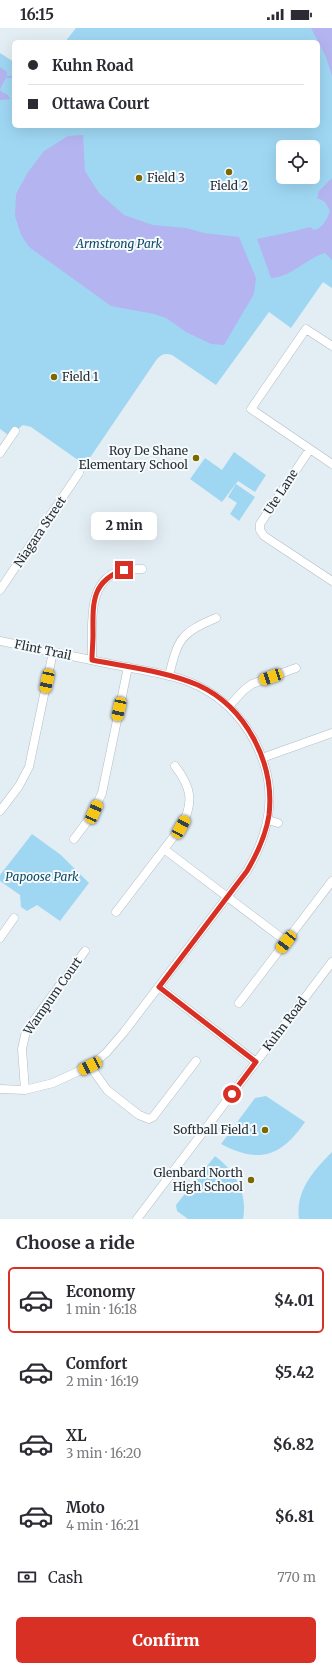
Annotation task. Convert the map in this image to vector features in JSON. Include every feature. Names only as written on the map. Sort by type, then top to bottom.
[{"type":"street","points":[[332,346],[306,329],[251,409],[332,464]]},
{"type":"street","points":[[0,453],[15,431]]},
{"type":"street","name":"Ute Lane","points":[[310,449],[260,524],[260,530],[264,536],[332,582]]},
{"type":"street","name":"Niagara Street","points":[[0,590],[79,473]]},
{"type":"street","points":[[92,660],[92,610],[94,597],[97,591],[106,579],[118,572],[142,569]]},
{"type":"street","points":[[169,676],[176,647],[182,638],[194,628],[216,618]]},
{"type":"street","name":"Flint Trail","points":[[0,641],[169,676],[199,686],[229,706],[250,732],[262,758],[270,791],[268,820],[260,847],[254,860],[117,1042],[90,1066],[53,1083],[25,1090],[0,1090]]},
{"type":"street","points":[[0,811],[19,786],[29,767],[53,652]]},
{"type":"street","points":[[74,839],[92,815],[102,793],[128,667]]},
{"type":"street","points":[[229,706],[252,684],[296,668]]},
{"type":"street","points":[[262,758],[332,733]]},
{"type":"street","points":[[116,912],[181,827],[189,808],[190,800],[187,784],[176,766]]},
{"type":"street","points":[[268,820],[278,823]]},
{"type":"street","points":[[164,849],[286,942]]},
{"type":"street","points":[[240,1003],[332,881]]},
{"type":"street","points":[[0,938],[14,918]]},
{"type":"street","name":"Wampum Court","points":[[25,1090],[22,1054],[23,1041],[26,1031],[85,951]]},
{"type":"street","name":"Kuhn Road","points":[[137,1219],[332,962]]},
{"type":"street","points":[[159,987],[256,1062]]},
{"type":"street","points":[[90,1066],[107,1090],[149,1121],[196,1061]]},
{"type":"green space","name":"Armstrong Park","points":[[76,28],[332,28],[332,288],[323,282],[291,328],[269,312],[216,385],[172,355],[164,354],[160,356],[85,465],[31,427],[23,425],[15,431],[11,437],[0,429],[0,53],[12,61],[12,128],[320,128],[320,40],[67,40]]},
{"type":"green space","points":[[234,452],[266,475],[255,492],[238,481],[222,502],[190,479],[205,458],[222,470]]},
{"type":"green space","points":[[236,484],[255,497],[239,521],[230,514],[237,503],[228,497]]},
{"type":"green space","name":"Papoose Park","points":[[32,834],[61,855],[89,883],[60,921],[37,905],[27,911],[21,907],[20,895],[0,881],[0,875]]},
{"type":"green space","name":"Softball Field 1","points":[[266,1096],[305,1122],[296,1134],[278,1150],[268,1154],[247,1154],[221,1144],[255,1098]]},
{"type":"green space","points":[[332,1152],[332,1219],[299,1219],[300,1199],[303,1190],[319,1166]]},
{"type":"green space","points":[[215,1156],[229,1169],[242,1192],[244,1200],[243,1219],[188,1219],[177,1211],[176,1205]]},
{"type":"shaded area","points":[[311,28],[332,28],[332,76],[326,57],[320,45],[320,40],[317,40]]},
{"type":"shaded area","points":[[0,67],[7,72],[0,90]]},
{"type":"shaded area","points":[[0,90],[8,95],[10,99],[0,100]]},
{"type":"shaded area","points":[[83,135],[85,171],[99,193],[124,215],[153,225],[186,228],[204,233],[239,237],[256,278],[254,294],[224,345],[211,344],[186,332],[166,318],[154,314],[111,306],[29,247],[21,235],[15,216],[16,194],[28,172],[44,151],[68,136]]},
{"type":"shaded area","points":[[332,178],[332,260],[325,253],[311,259],[285,275],[271,278],[257,239],[310,227],[314,230],[320,227],[326,220],[330,211],[325,202],[317,198],[319,191]]},
{"type":"waterway","points":[[7,77],[12,77]]},
{"type":"place","name":"Field 2","points":[[229,172]]},
{"type":"place","name":"Field 3","points":[[139,178]]},
{"type":"place","name":"Field 1","points":[[54,377]]},
{"type":"place","name":"Roy De Shane Elementary School","points":[[196,458]]},
{"type":"place","name":"Softball Field 1","points":[[265,1130]]},
{"type":"place","name":"Glenbard North High School","points":[[251,1180]]},
{"type":"route","points":[[124,570],[106,579],[94,597],[92,610],[92,660],[184,680],[199,686],[216,696],[229,706],[250,732],[258,747],[268,780],[270,803],[268,820],[260,847],[254,860],[159,987],[256,1062],[232,1094]]}]
